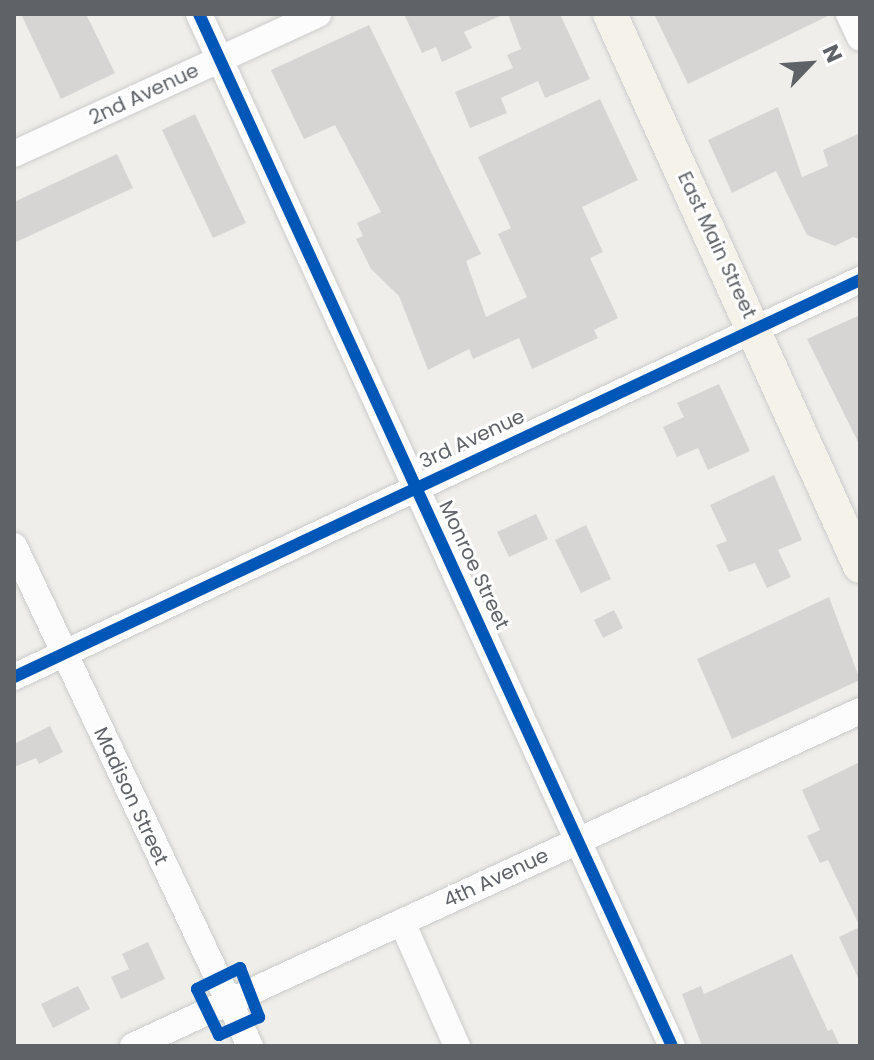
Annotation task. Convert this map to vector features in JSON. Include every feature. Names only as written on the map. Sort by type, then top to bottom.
[{"type":"main road","name":"East Main Street","points":[[610,14],[860,566]]},
{"type":"street","name":"Monroe Street","points":[[199,14],[672,1046]]},
{"type":"street","name":"2nd Avenue","points":[[14,154],[318,14]]},
{"type":"street","points":[[849,14],[860,38]]},
{"type":"street","name":"3rd Avenue","points":[[14,677],[860,280]]},
{"type":"street","name":"Madison Street","points":[[14,546],[250,1046]]},
{"type":"street","name":"4th Avenue","points":[[133,1046],[860,711]]},
{"type":"street","points":[[402,922],[457,1046]]},
{"type":"building","points":[[21,14],[86,14],[115,73],[61,99]]},
{"type":"building","points":[[404,14],[505,14],[464,32],[472,48],[442,62],[436,47],[422,53]]},
{"type":"building","points":[[508,14],[560,14],[590,79],[545,98],[538,81],[501,98],[507,113],[470,128],[455,92],[513,68],[507,55],[521,49]]},
{"type":"building","points":[[654,14],[832,14],[688,84]]},
{"type":"building","points":[[369,25],[481,254],[466,261],[486,317],[527,297],[498,234],[511,228],[478,157],[600,99],[638,180],[582,207],[603,252],[590,258],[618,318],[594,330],[598,338],[532,369],[519,338],[473,359],[469,349],[428,370],[399,296],[371,269],[356,239],[363,236],[357,223],[381,212],[335,125],[304,139],[271,70]]},
{"type":"building","points":[[778,107],[802,177],[828,166],[823,150],[860,133],[860,239],[853,237],[835,246],[807,235],[776,171],[732,193],[708,140]]},
{"type":"building","points":[[195,114],[246,223],[213,238],[162,130]]},
{"type":"building","points":[[117,154],[133,188],[14,243],[14,202]]},
{"type":"building","points":[[860,315],[860,446],[807,339]]},
{"type":"building","points":[[719,384],[750,451],[708,470],[698,448],[677,457],[663,427],[684,417],[677,403]]},
{"type":"building","points":[[774,475],[802,540],[778,550],[791,577],[767,588],[755,563],[729,572],[716,545],[727,541],[710,505]]},
{"type":"building","points":[[536,514],[548,539],[509,557],[497,532]]},
{"type":"building","points":[[586,525],[611,579],[581,593],[555,540]]},
{"type":"building","points":[[829,597],[860,680],[732,739],[697,659]]},
{"type":"building","points":[[614,610],[623,628],[603,638],[594,620]]},
{"type":"building","points":[[50,726],[63,752],[39,764],[36,758],[14,767],[14,744]]},
{"type":"building","points":[[860,762],[860,927],[828,860],[820,863],[807,836],[820,830],[802,790]]},
{"type":"building","points":[[860,927],[860,982],[839,937]]},
{"type":"building","points":[[148,942],[165,979],[121,999],[111,977],[129,969],[122,954]]},
{"type":"building","points":[[792,954],[828,1031],[832,1029],[840,1046],[702,1046],[682,994],[701,986],[704,994]]},
{"type":"building","points":[[78,986],[90,1009],[53,1028],[41,1004]]},
{"type":"cycle path","points":[[199,14],[672,1046]]},
{"type":"cycle path","points":[[14,677],[860,280]]},
{"type":"cycle path","points":[[240,968],[259,1017],[219,1035],[197,989],[240,968]]}]
